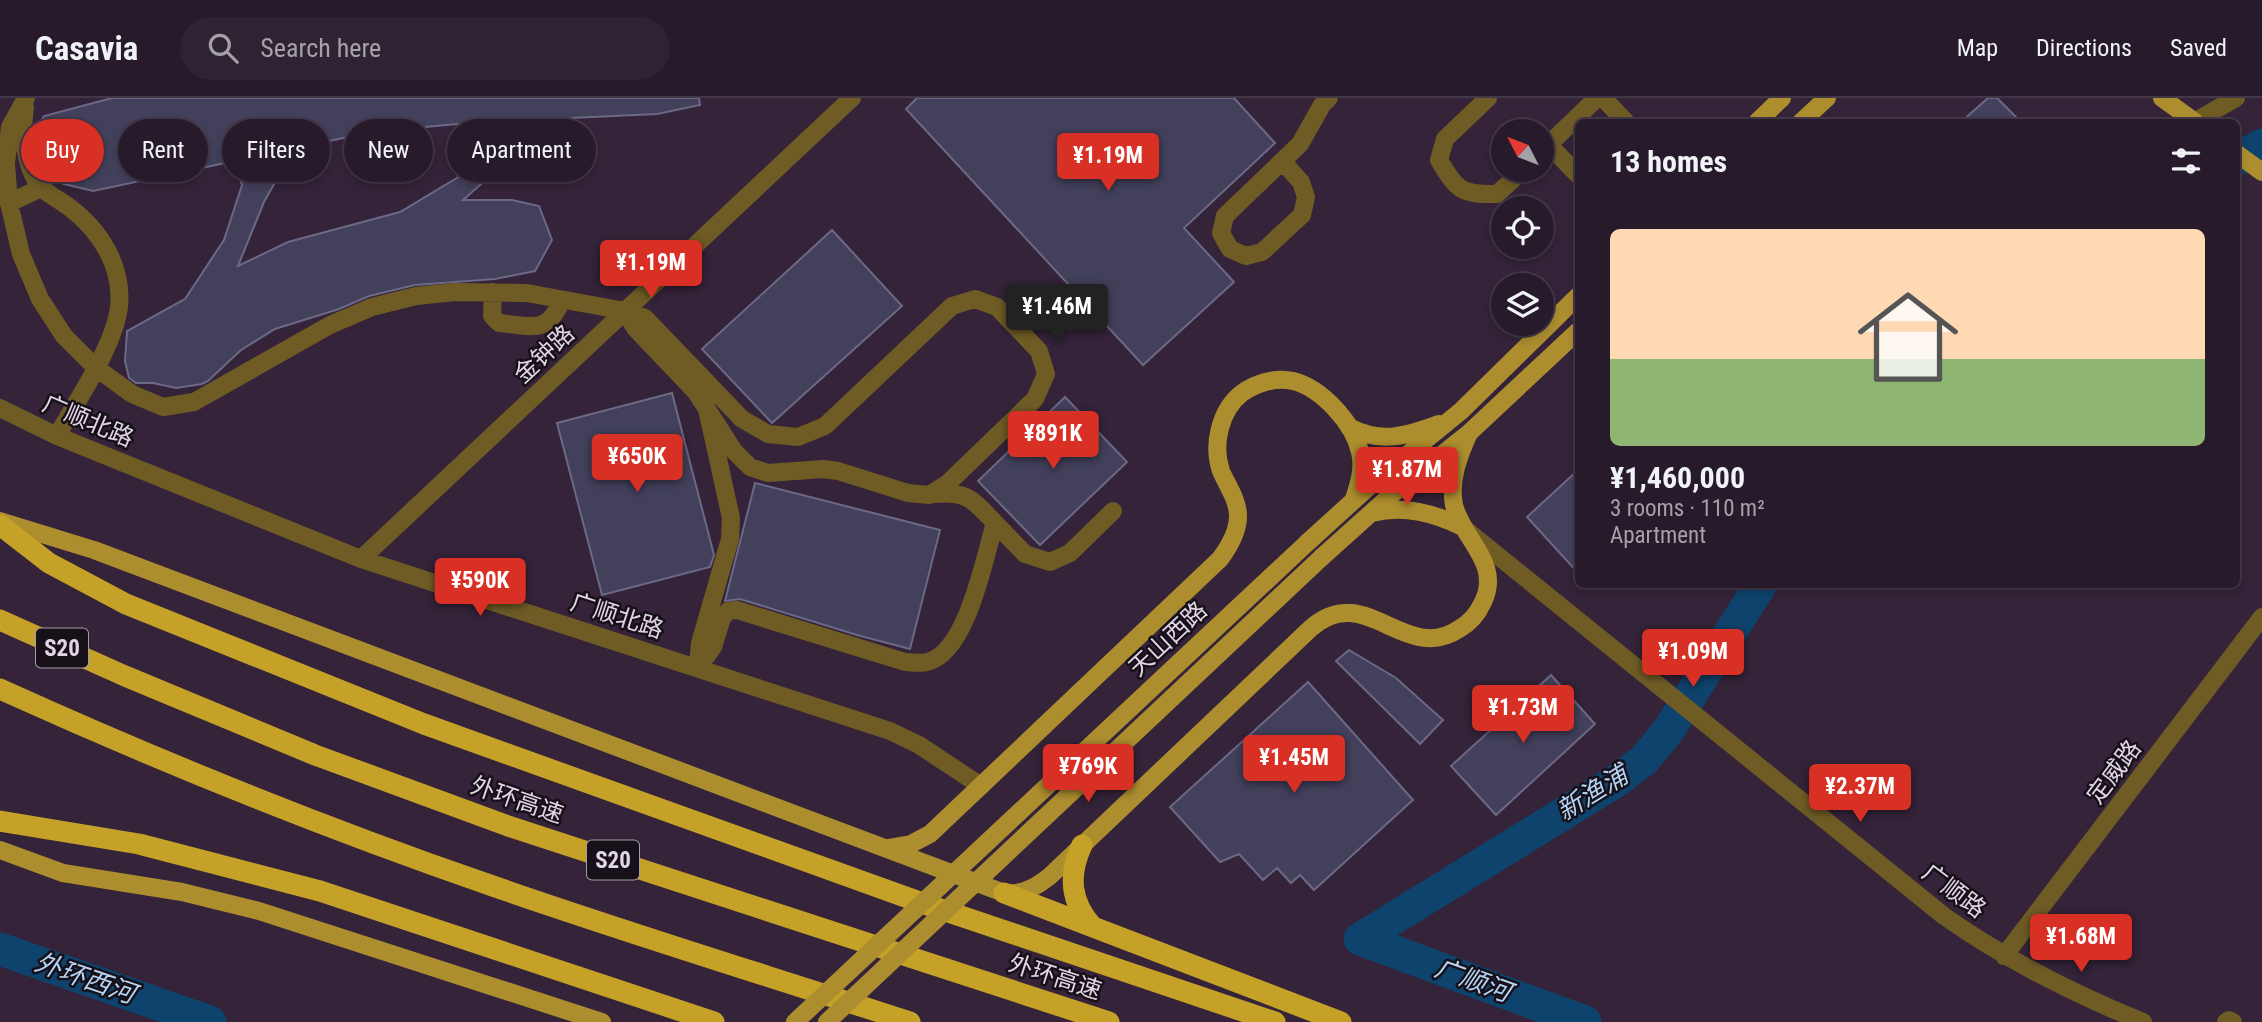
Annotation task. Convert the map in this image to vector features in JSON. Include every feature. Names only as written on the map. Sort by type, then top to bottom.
[{"type":"highway","points":[[0,523],[49,563],[126,604],[424,724],[925,904],[1275,1022]]},
{"type":"highway","name":"外环高速","points":[[0,620],[124,676],[315,755],[508,826],[1109,1022]]},
{"type":"highway","name":"S20","points":[[0,689],[99,734],[316,821],[488,885],[910,1022]]},
{"type":"highway","points":[[0,821],[139,844],[320,891],[714,1022]]},
{"type":"highway","points":[[1082,845],[1074,866],[1073,889],[1078,907],[1093,927]]},
{"type":"highway","points":[[1004,893],[1341,1022]]},
{"type":"main road","points":[[1760,119],[1782,98]]},
{"type":"main road","points":[[1804,119],[1827,98]]},
{"type":"main road","points":[[2162,98],[2190,119]]},
{"type":"main road","points":[[2240,156],[2262,172]]},
{"type":"main road","name":"天山西路","points":[[795,1022],[1354,499],[1453,418],[1575,299]]},
{"type":"main road","name":"天山西路","points":[[827,1022],[1368,514],[1469,433],[1575,334]]},
{"type":"main road","points":[[881,847],[895,848],[911,844],[930,834],[1224,554],[1235,532],[1238,515],[1221,469],[1218,442],[1225,416],[1234,401],[1247,390],[1263,383],[1292,381],[1319,396],[1349,427],[1358,445],[1362,460],[1361,478],[1354,499]]},
{"type":"main road","points":[[1349,427],[1369,436],[1389,438],[1410,435],[1453,418]]},
{"type":"main road","points":[[0,523],[94,550],[1004,893],[1022,892],[1032,889],[1050,876],[1323,619],[1343,612],[1363,614],[1406,635],[1426,639],[1451,634],[1466,624],[1482,606],[1489,584],[1483,559],[1463,527],[1454,503],[1454,480],[1458,460],[1469,433]]},
{"type":"main road","points":[[1368,514],[1393,509],[1419,511],[1463,527]]},
{"type":"main road","points":[[929,865],[922,857],[921,850],[930,834]]},
{"type":"main road","points":[[0,850],[63,873],[182,892],[259,911],[603,1022]]},
{"type":"street","points":[[26,98],[22,127],[27,158],[41,188],[72,208],[98,235],[111,257],[119,279],[119,308],[110,341],[57,436]]},
{"type":"street","points":[[26,98],[10,127],[6,164],[9,203],[21,254],[40,299],[64,336],[95,367],[132,394],[163,407],[194,402],[330,325],[372,307],[416,296],[455,292],[527,293],[645,318],[742,419],[768,434],[798,437],[825,426],[952,306],[975,299],[997,307],[1039,351],[1046,374],[1035,398],[947,484],[929,495]]},
{"type":"street","name":"金钟路","points":[[361,559],[852,98]]},
{"type":"street","points":[[1283,162],[1301,182],[1306,197],[1302,215],[1262,252],[1246,256],[1230,249],[1222,233],[1225,216],[1300,144],[1322,105],[1329,98]]},
{"type":"street","points":[[1577,119],[1600,98],[1623,119]]},
{"type":"street","points":[[2199,119],[2236,98]]},
{"type":"street","points":[[1486,99],[1445,139],[1439,160],[1451,181],[1470,195],[1497,194],[1510,182]]},
{"type":"street","points":[[1554,140],[1575,121]]},
{"type":"street","points":[[1554,155],[1575,173]]},
{"type":"street","points":[[9,203],[41,188]]},
{"type":"street","points":[[493,292],[492,316],[499,324],[537,326],[548,323],[556,315],[562,300]]},
{"type":"street","points":[[625,312],[635,328],[696,391],[734,451],[750,467],[768,473],[823,469],[838,471],[908,493],[929,495],[955,492],[972,499],[1025,554],[1050,562],[1070,553],[1113,511]]},
{"type":"street","name":"广顺北路","points":[[0,408],[57,436],[361,559],[890,731],[919,745],[981,786]]},
{"type":"street","points":[[698,668],[699,643],[730,540],[731,518],[707,409]]},
{"type":"street","points":[[698,668],[712,647],[722,618],[728,611],[737,610],[905,662],[928,663],[949,649],[963,627],[995,523]]},
{"type":"street","name":"广顺路","points":[[1463,527],[1944,916],[2004,956],[2075,993],[2143,1022]]},
{"type":"street","name":"定威路","points":[[2004,956],[2262,617]]},
{"type":"street","points":[[2226,1022],[2233,1022]]},
{"type":"building","points":[[112,98],[699,98],[700,105],[657,114],[570,119],[447,119],[447,125],[433,126],[433,119],[344,119],[344,138],[330,141],[330,119],[222,119],[222,164],[208,167],[208,119],[118,119],[118,182],[136,182],[93,191],[60,182],[104,182],[104,119],[42,119],[44,116]]},
{"type":"building","points":[[917,98],[1234,98],[1275,143],[1184,228],[1234,282],[1143,365],[906,109]]},
{"type":"building","points":[[1988,98],[1997,98],[2018,119],[1964,119]]},
{"type":"building","points":[[241,182],[275,182],[264,202],[238,266],[288,242],[400,212],[450,182],[483,182],[463,200],[512,200],[539,206],[552,240],[535,271],[495,279],[415,285],[369,296],[339,309],[275,329],[241,350],[202,384],[176,388],[153,383],[136,383],[129,378],[125,361],[127,331],[185,299],[224,240]]},
{"type":"building","points":[[832,230],[902,306],[772,423],[702,349]]},
{"type":"building","points":[[672,393],[714,555],[710,567],[602,595],[557,423]]},
{"type":"building","points":[[1065,397],[1127,462],[1040,545],[978,481]]},
{"type":"building","points":[[1575,473],[1575,570],[1527,517]]},
{"type":"building","points":[[755,483],[940,530],[910,649],[740,599],[725,601]]},
{"type":"building","points":[[1349,650],[1396,678],[1443,720],[1420,744],[1336,661]]},
{"type":"building","points":[[1551,675],[1595,724],[1496,815],[1451,766]]},
{"type":"building","points":[[1308,682],[1413,800],[1314,890],[1300,875],[1291,883],[1277,868],[1263,880],[1239,854],[1220,862],[1170,807]]},
{"type":"waterway","name":"新渔浦","points":[[2240,158],[2262,145]]},
{"type":"waterway","name":"新渔浦","points":[[1360,939],[1616,781],[1644,760],[1668,731],[1758,588]]},
{"type":"waterway","name":"广顺河","points":[[1360,939],[1585,1022]]},
{"type":"waterway","name":"外环西河","points":[[0,949],[210,1022]]}]
